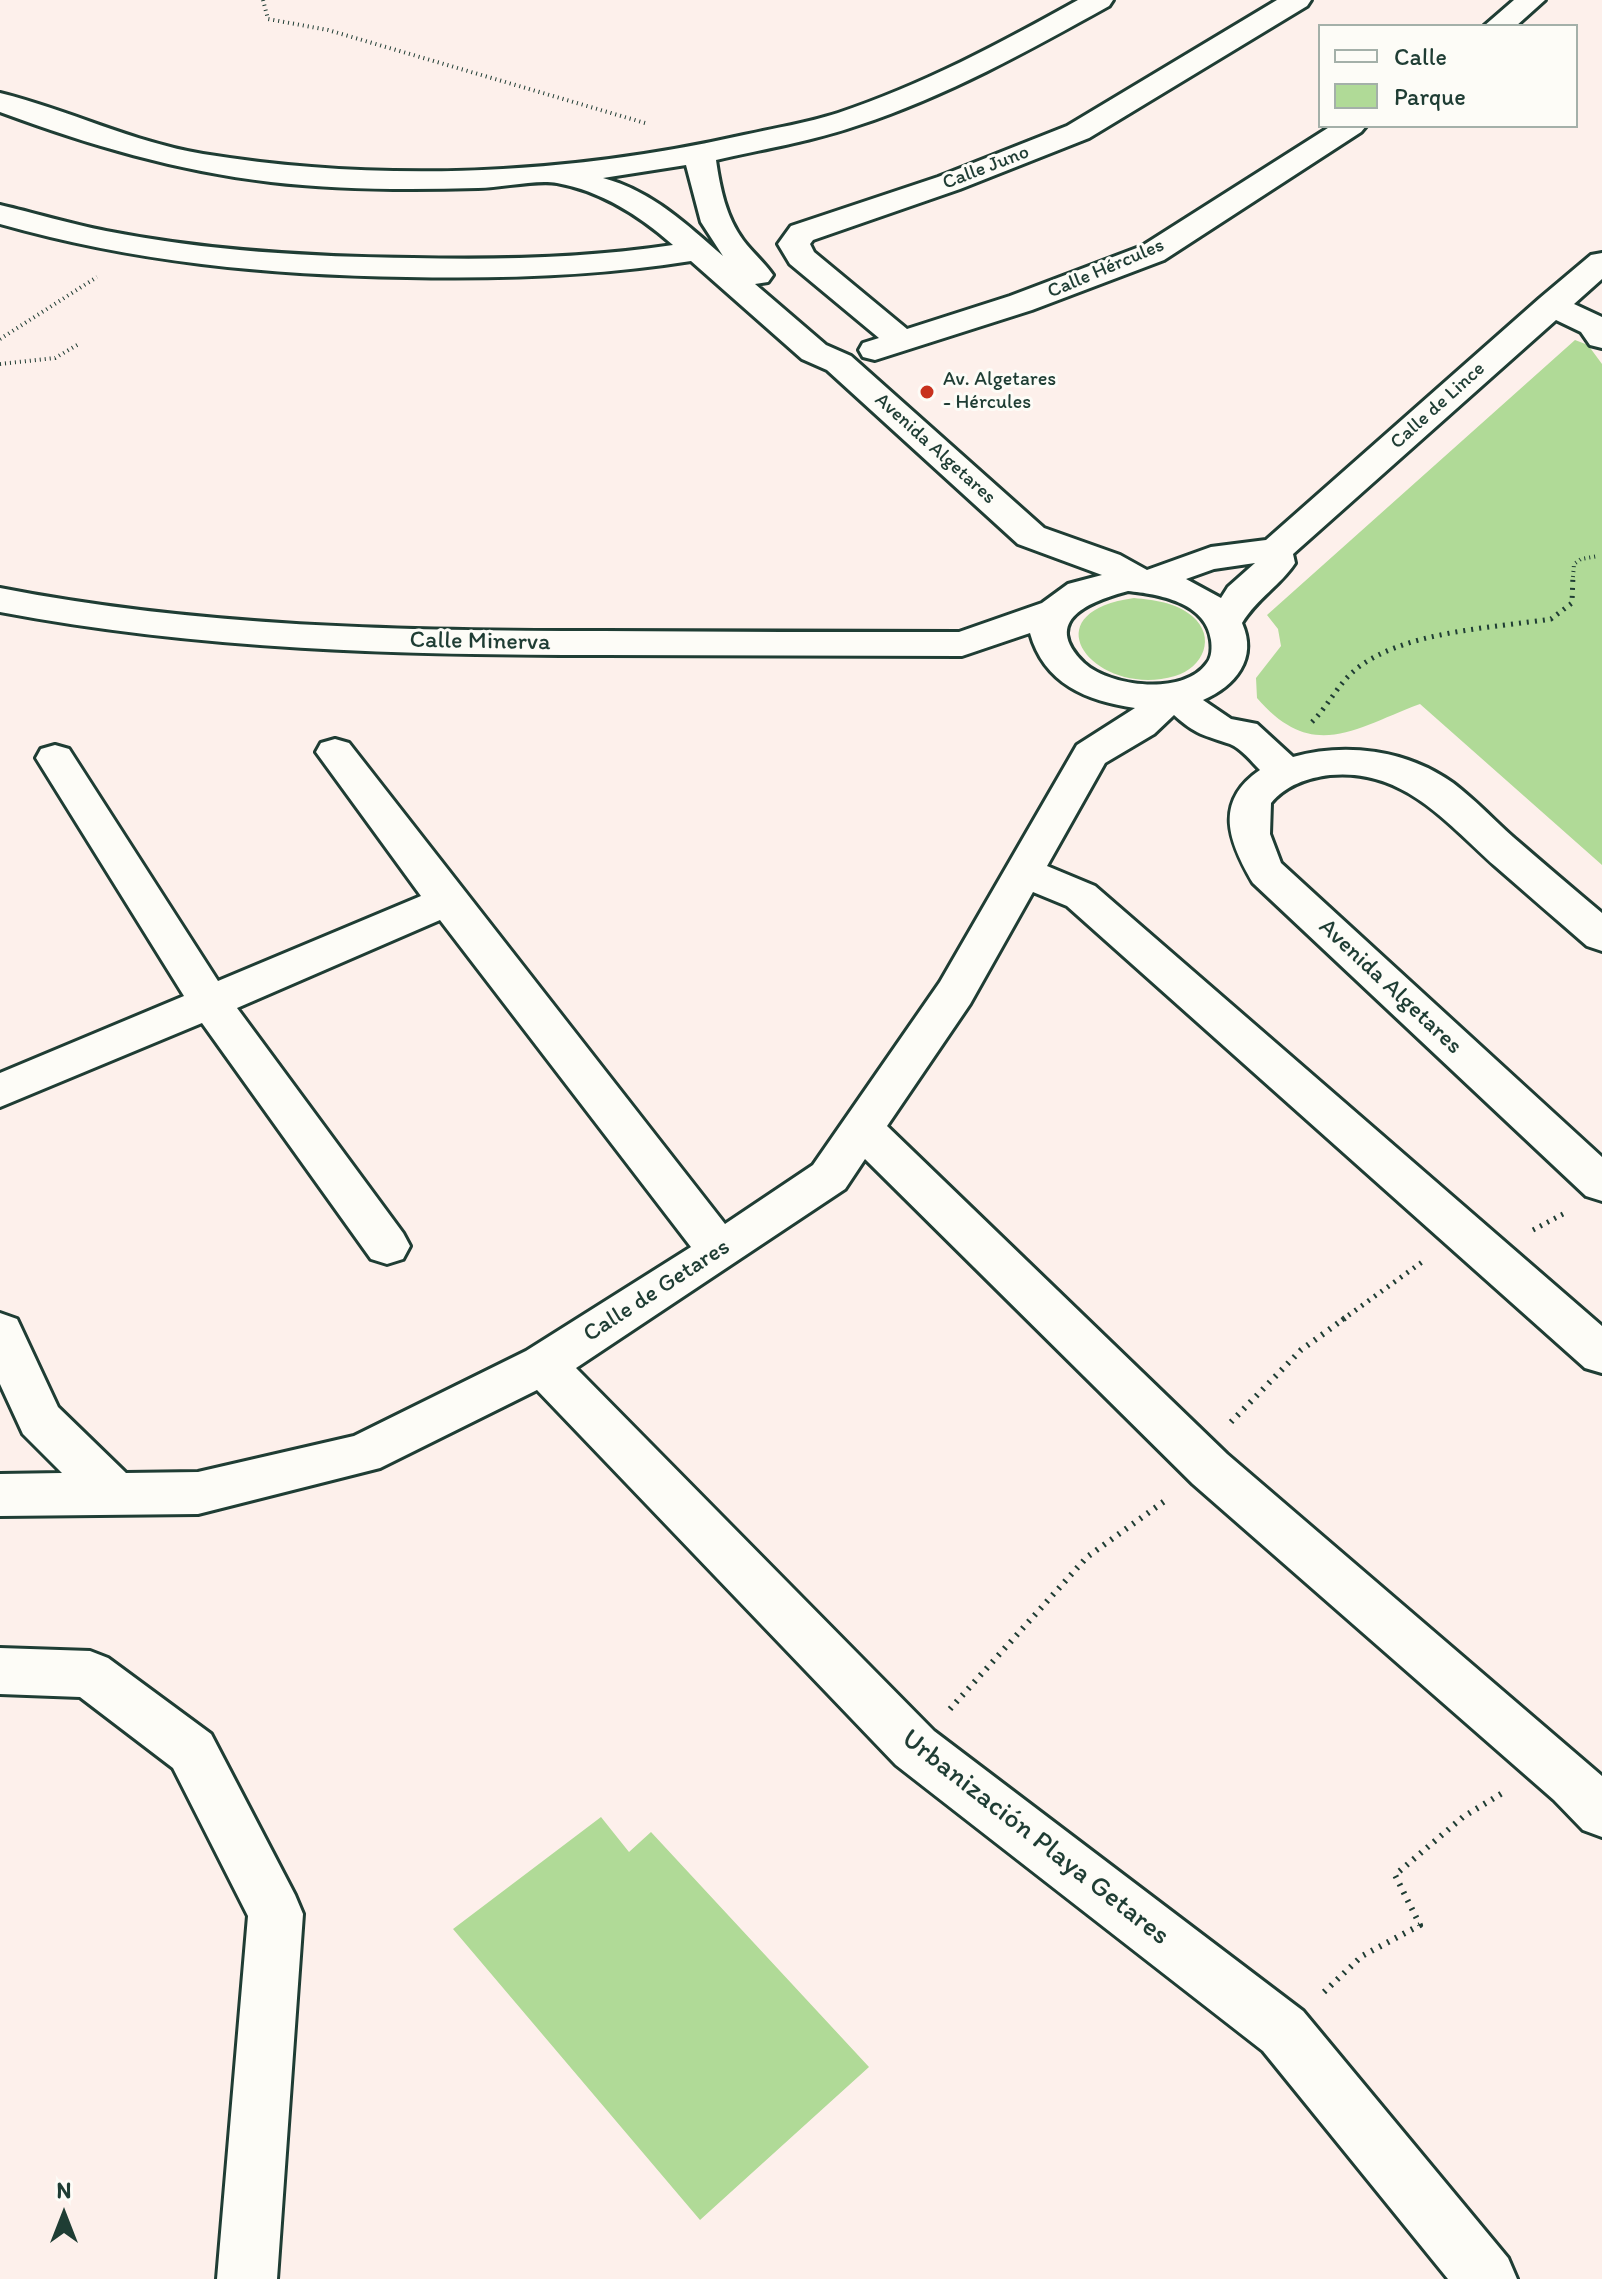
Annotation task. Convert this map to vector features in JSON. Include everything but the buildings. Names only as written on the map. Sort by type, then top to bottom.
[{"type":"street","points":[[0,102],[102,140],[202,163],[299,174],[393,179],[546,176],[700,156],[846,120],[902,99],[1034,37],[1099,0]]},
{"type":"street","name":"Calle Juno","points":[[902,341],[801,257],[794,244],[802,233],[949,183],[1078,132],[1297,0]]},
{"type":"street","points":[[1501,24],[1531,0]]},
{"type":"street","name":"Calle Hércules","points":[[839,363],[1021,303],[1153,253],[1348,128]]},
{"type":"street","name":"Avenida Algetares","points":[[700,156],[704,186],[716,223],[728,246],[774,292],[832,342],[839,363]]},
{"type":"street","points":[[650,209],[645,194],[649,179],[660,163]]},
{"type":"street","name":"Avenida Algetares","points":[[546,176],[584,181],[610,189],[650,209],[814,352],[839,363],[1031,536],[1107,563],[1146,581]]},
{"type":"street","points":[[0,214],[42,227],[134,247],[252,262],[356,268],[520,269],[640,261],[697,251]]},
{"type":"street","name":"Calle de Lince","points":[[1225,621],[1241,595],[1277,563],[1275,551],[1602,262]]},
{"type":"street","points":[[1551,305],[1592,325],[1602,338]]},
{"type":"street","name":"Avenida Algetares","points":[[1031,536],[1031,549],[1058,608]]},
{"type":"street","points":[[1146,581],[1179,566],[1251,551],[1275,551]]},
{"type":"street","points":[[1146,581],[1195,595],[1225,621],[1231,636],[1231,651],[1226,666],[1213,679],[1196,689],[1173,696],[1126,697],[1082,682],[1065,670],[1053,656],[1047,641],[1048,625],[1058,608],[1085,589],[1105,583],[1146,581]]},
{"type":"street","name":"Calle Minerva","points":[[0,600],[88,617],[172,627],[361,641],[962,644],[1058,608]]},
{"type":"street","name":"Calle Minerva","points":[[962,644],[973,652],[1053,656]]},
{"type":"street","points":[[1213,679],[1246,720],[1243,733]]},
{"type":"street","points":[[1082,682],[1081,717],[1091,754],[1141,725],[1173,696]]},
{"type":"street","points":[[1173,696],[1204,721],[1223,731],[1243,733],[1286,772]]},
{"type":"street","points":[[335,752],[719,1250]]},
{"type":"street","name":"Calle de Getares","points":[[0,1495],[198,1493],[363,1454],[543,1365],[829,1177],[955,993],[1091,754]]},
{"type":"street","points":[[55,758],[209,1001],[387,1246]]},
{"type":"street","name":"Avenida Algetares","points":[[1602,936],[1431,788],[1388,770],[1355,761],[1326,761],[1286,772],[1267,782],[1252,800],[1248,824],[1254,854],[1267,873],[1602,1184]]},
{"type":"street","points":[[1024,872],[1081,896],[1602,1354]]},
{"type":"street","points":[[0,1091],[447,901]]},
{"type":"street","points":[[862,1128],[1210,1469],[1550,1763],[1602,1812]]},
{"type":"street","points":[[0,1332],[40,1420],[116,1495]]},
{"type":"street","name":"Urbanización Playa Getares","points":[[543,1365],[915,1748],[1283,2031],[1487,2279]]},
{"type":"street","points":[[0,1671],[90,1674],[192,1751],[276,1914],[247,2279]]},
{"type":"path","points":[[263,0],[268,19],[328,30],[647,124]]},
{"type":"path","points":[[0,339],[104,273],[134,247]]},
{"type":"path","points":[[0,364],[55,358],[79,344]]},
{"type":"path","points":[[1243,733],[1260,726],[1299,730],[1307,727],[1359,667],[1392,650],[1551,619],[1567,612],[1575,598],[1574,564],[1581,559],[1598,556]]},
{"type":"path","points":[[1283,2031],[1362,1956],[1420,1925],[1395,1875],[1463,1817],[1550,1763]]},
{"type":"green space","points":[[1575,340],[1588,345],[1602,364],[1602,865],[1420,704],[1355,730],[1316,735],[1297,730],[1277,718],[1257,698],[1256,678],[1281,646],[1278,629],[1267,615]]},
{"type":"green space","points":[[1134,598],[1171,605],[1185,611],[1200,624],[1205,642],[1193,666],[1175,676],[1146,680],[1120,676],[1099,665],[1084,651],[1079,635],[1084,620],[1102,607]]},
{"type":"green space","points":[[601,1817],[629,1852],[651,1832],[869,2067],[700,2220],[453,1929]]},
{"type":"place","name":"Av. Algetares - Hércules","points":[[927,392]]}]
